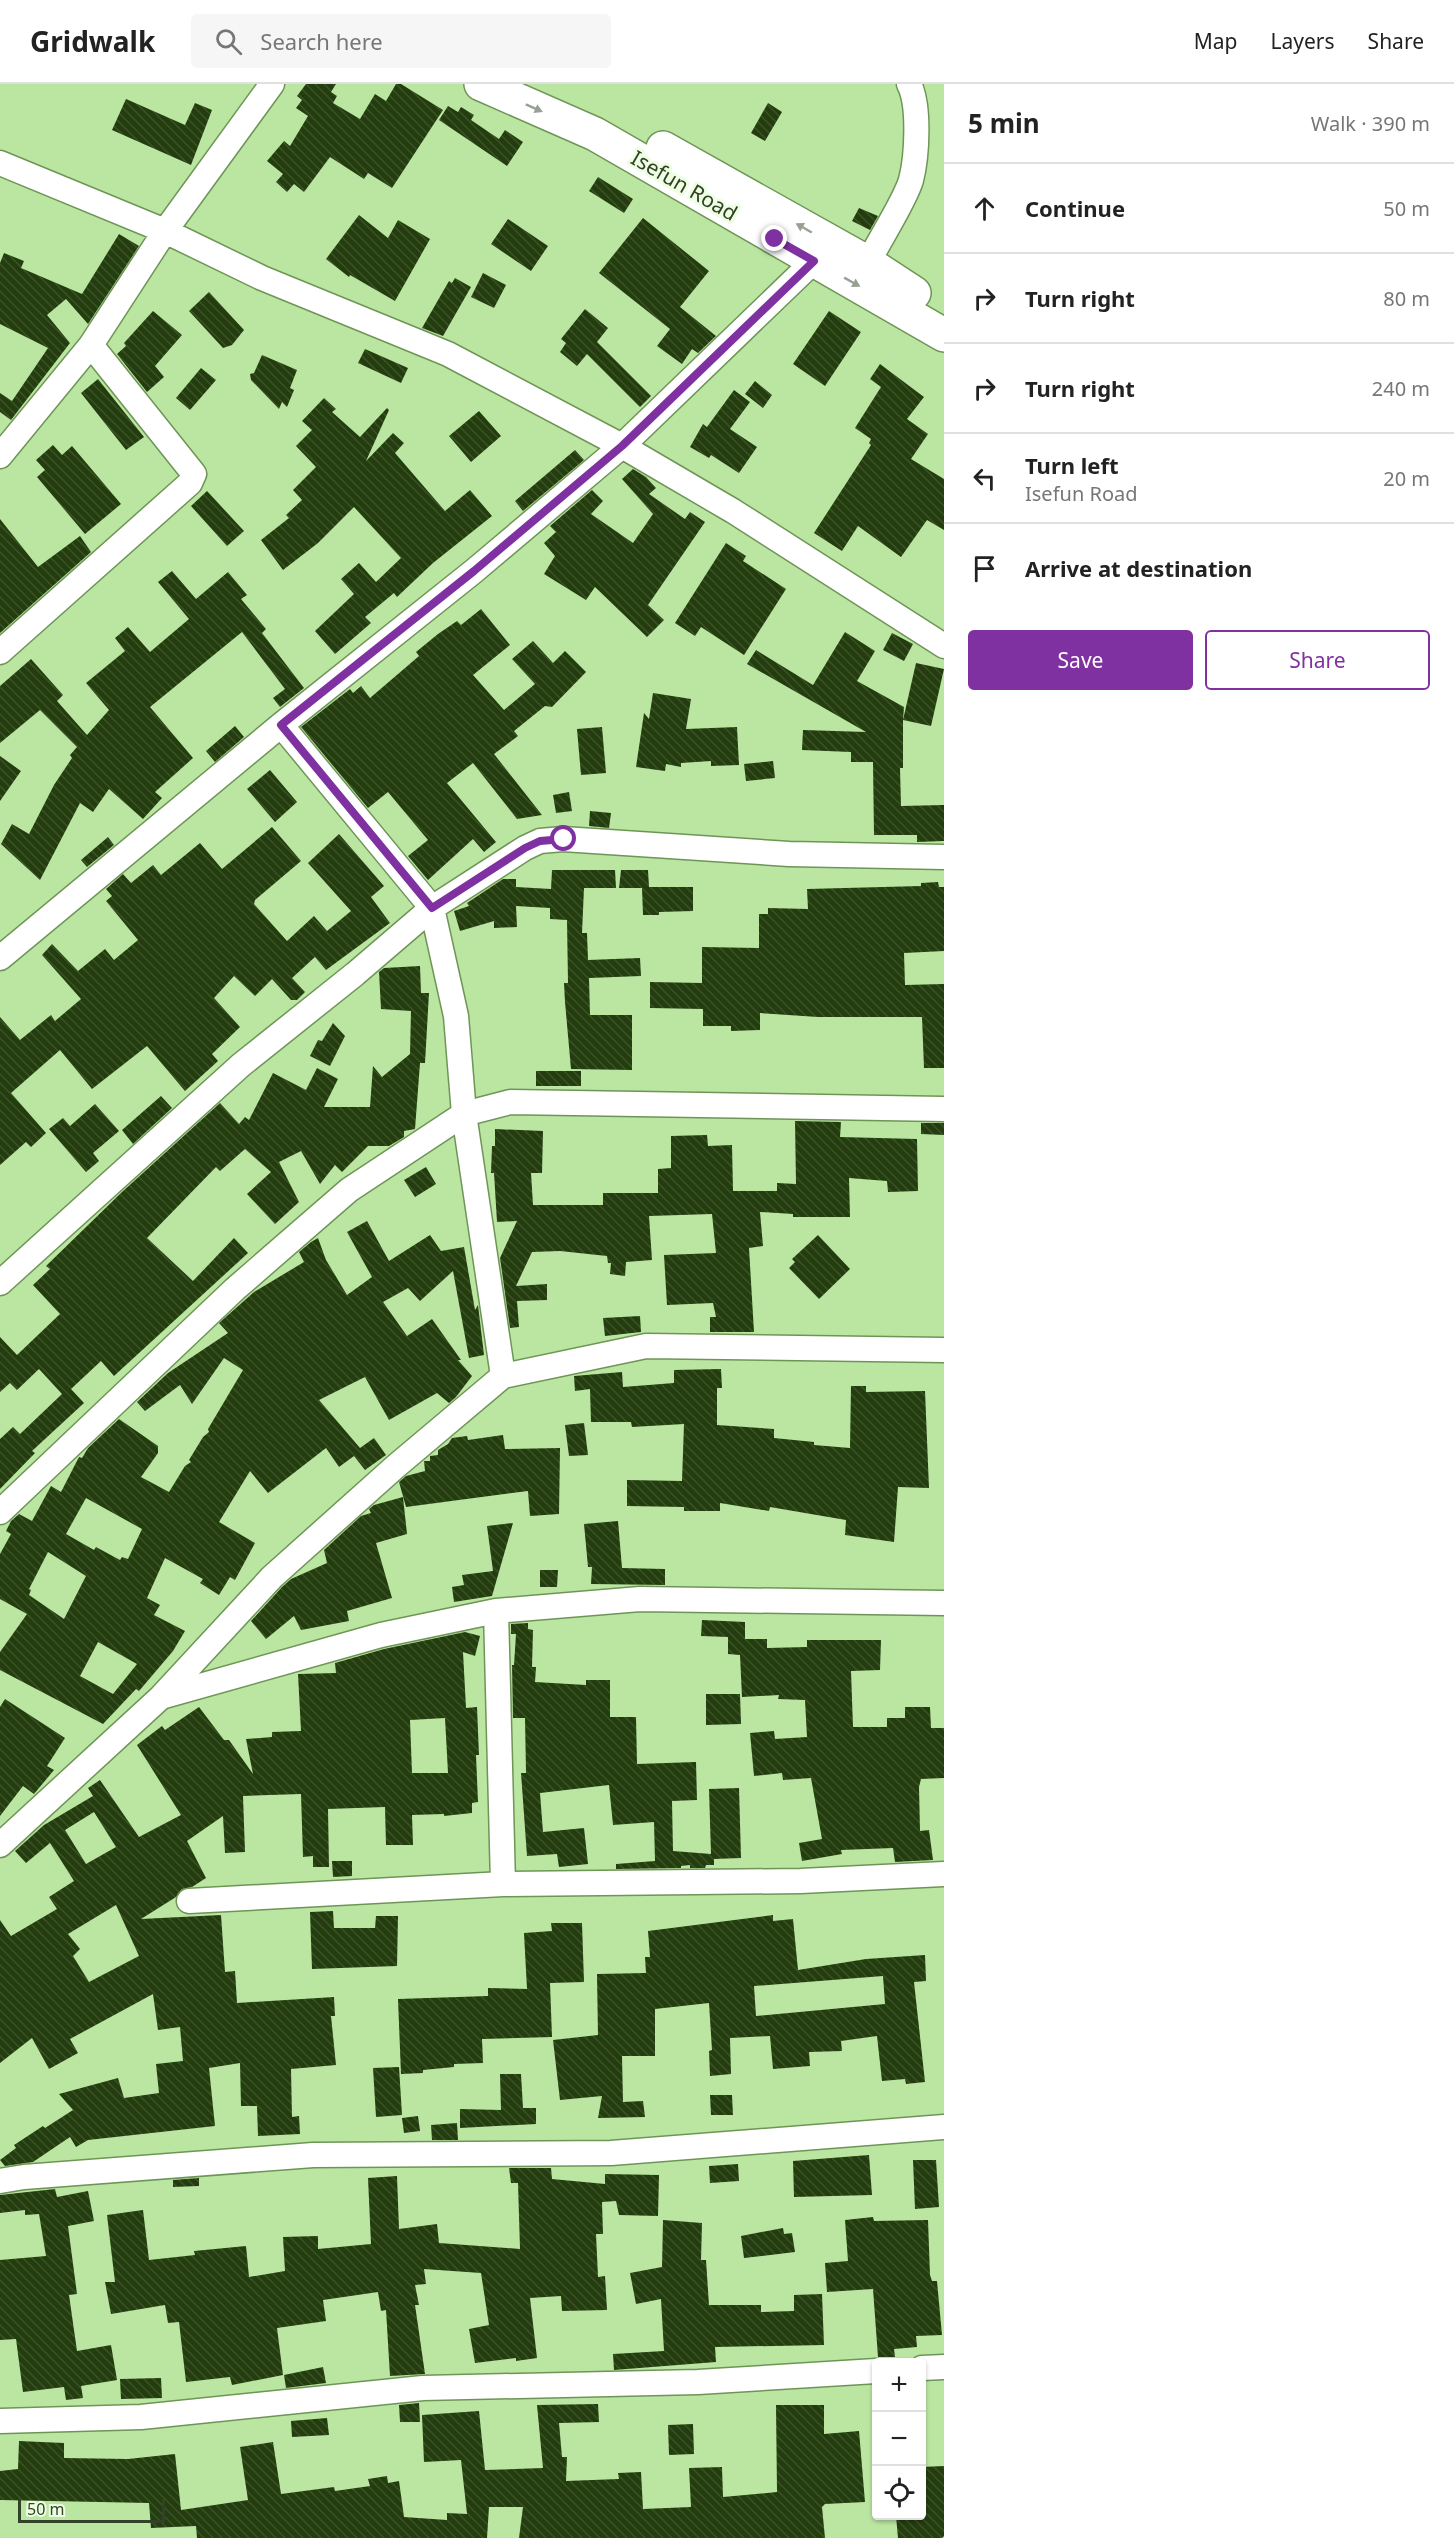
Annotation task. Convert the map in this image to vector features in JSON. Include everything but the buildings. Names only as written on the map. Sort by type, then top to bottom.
[{"type":"street","points":[[0,456],[9,429],[91,345],[165,231],[272,84]]},
{"type":"street","name":"Isefun Road","points":[[481,84],[595,134],[944,335]]},
{"type":"street","name":"Isefun Road","points":[[536,84],[607,116],[868,263],[944,311]]},
{"type":"street","points":[[868,263],[910,182],[916,125],[909,84]]},
{"type":"street","points":[[0,164],[165,231],[262,278],[448,354],[622,446],[733,511],[944,646]]},
{"type":"street","points":[[0,958],[281,725],[474,571],[622,446],[814,261]]},
{"type":"street","points":[[0,652],[190,483],[194,474],[91,345]]},
{"type":"street","points":[[281,725],[432,908],[456,1016],[464,1114],[503,1376]]},
{"type":"street","points":[[0,1282],[241,1065],[355,974],[432,908],[540,841],[564,839],[789,854],[944,857]]},
{"type":"street","points":[[0,1512],[235,1290],[349,1190],[464,1114],[510,1102],[944,1109]]},
{"type":"street","points":[[0,1845],[161,1697],[272,1577],[395,1467],[503,1376],[646,1346],[944,1350]]},
{"type":"street","points":[[161,1697],[381,1635],[496,1611],[640,1599],[944,1603]]},
{"type":"street","points":[[496,1611],[503,1884]]},
{"type":"street","points":[[189,1900],[503,1884],[801,1881],[944,1874]]},
{"type":"street","points":[[0,2181],[24,2177],[313,2155],[611,2153],[944,2127]]},
{"type":"street","points":[[926,2368],[944,2367]]},
{"type":"street","points":[[0,2421],[141,2417],[423,2388],[698,2382],[872,2371]]},
{"type":"route","points":[[564,839],[540,841],[525,848],[432,908],[281,725],[474,571],[622,446],[814,261],[775,239]]}]
